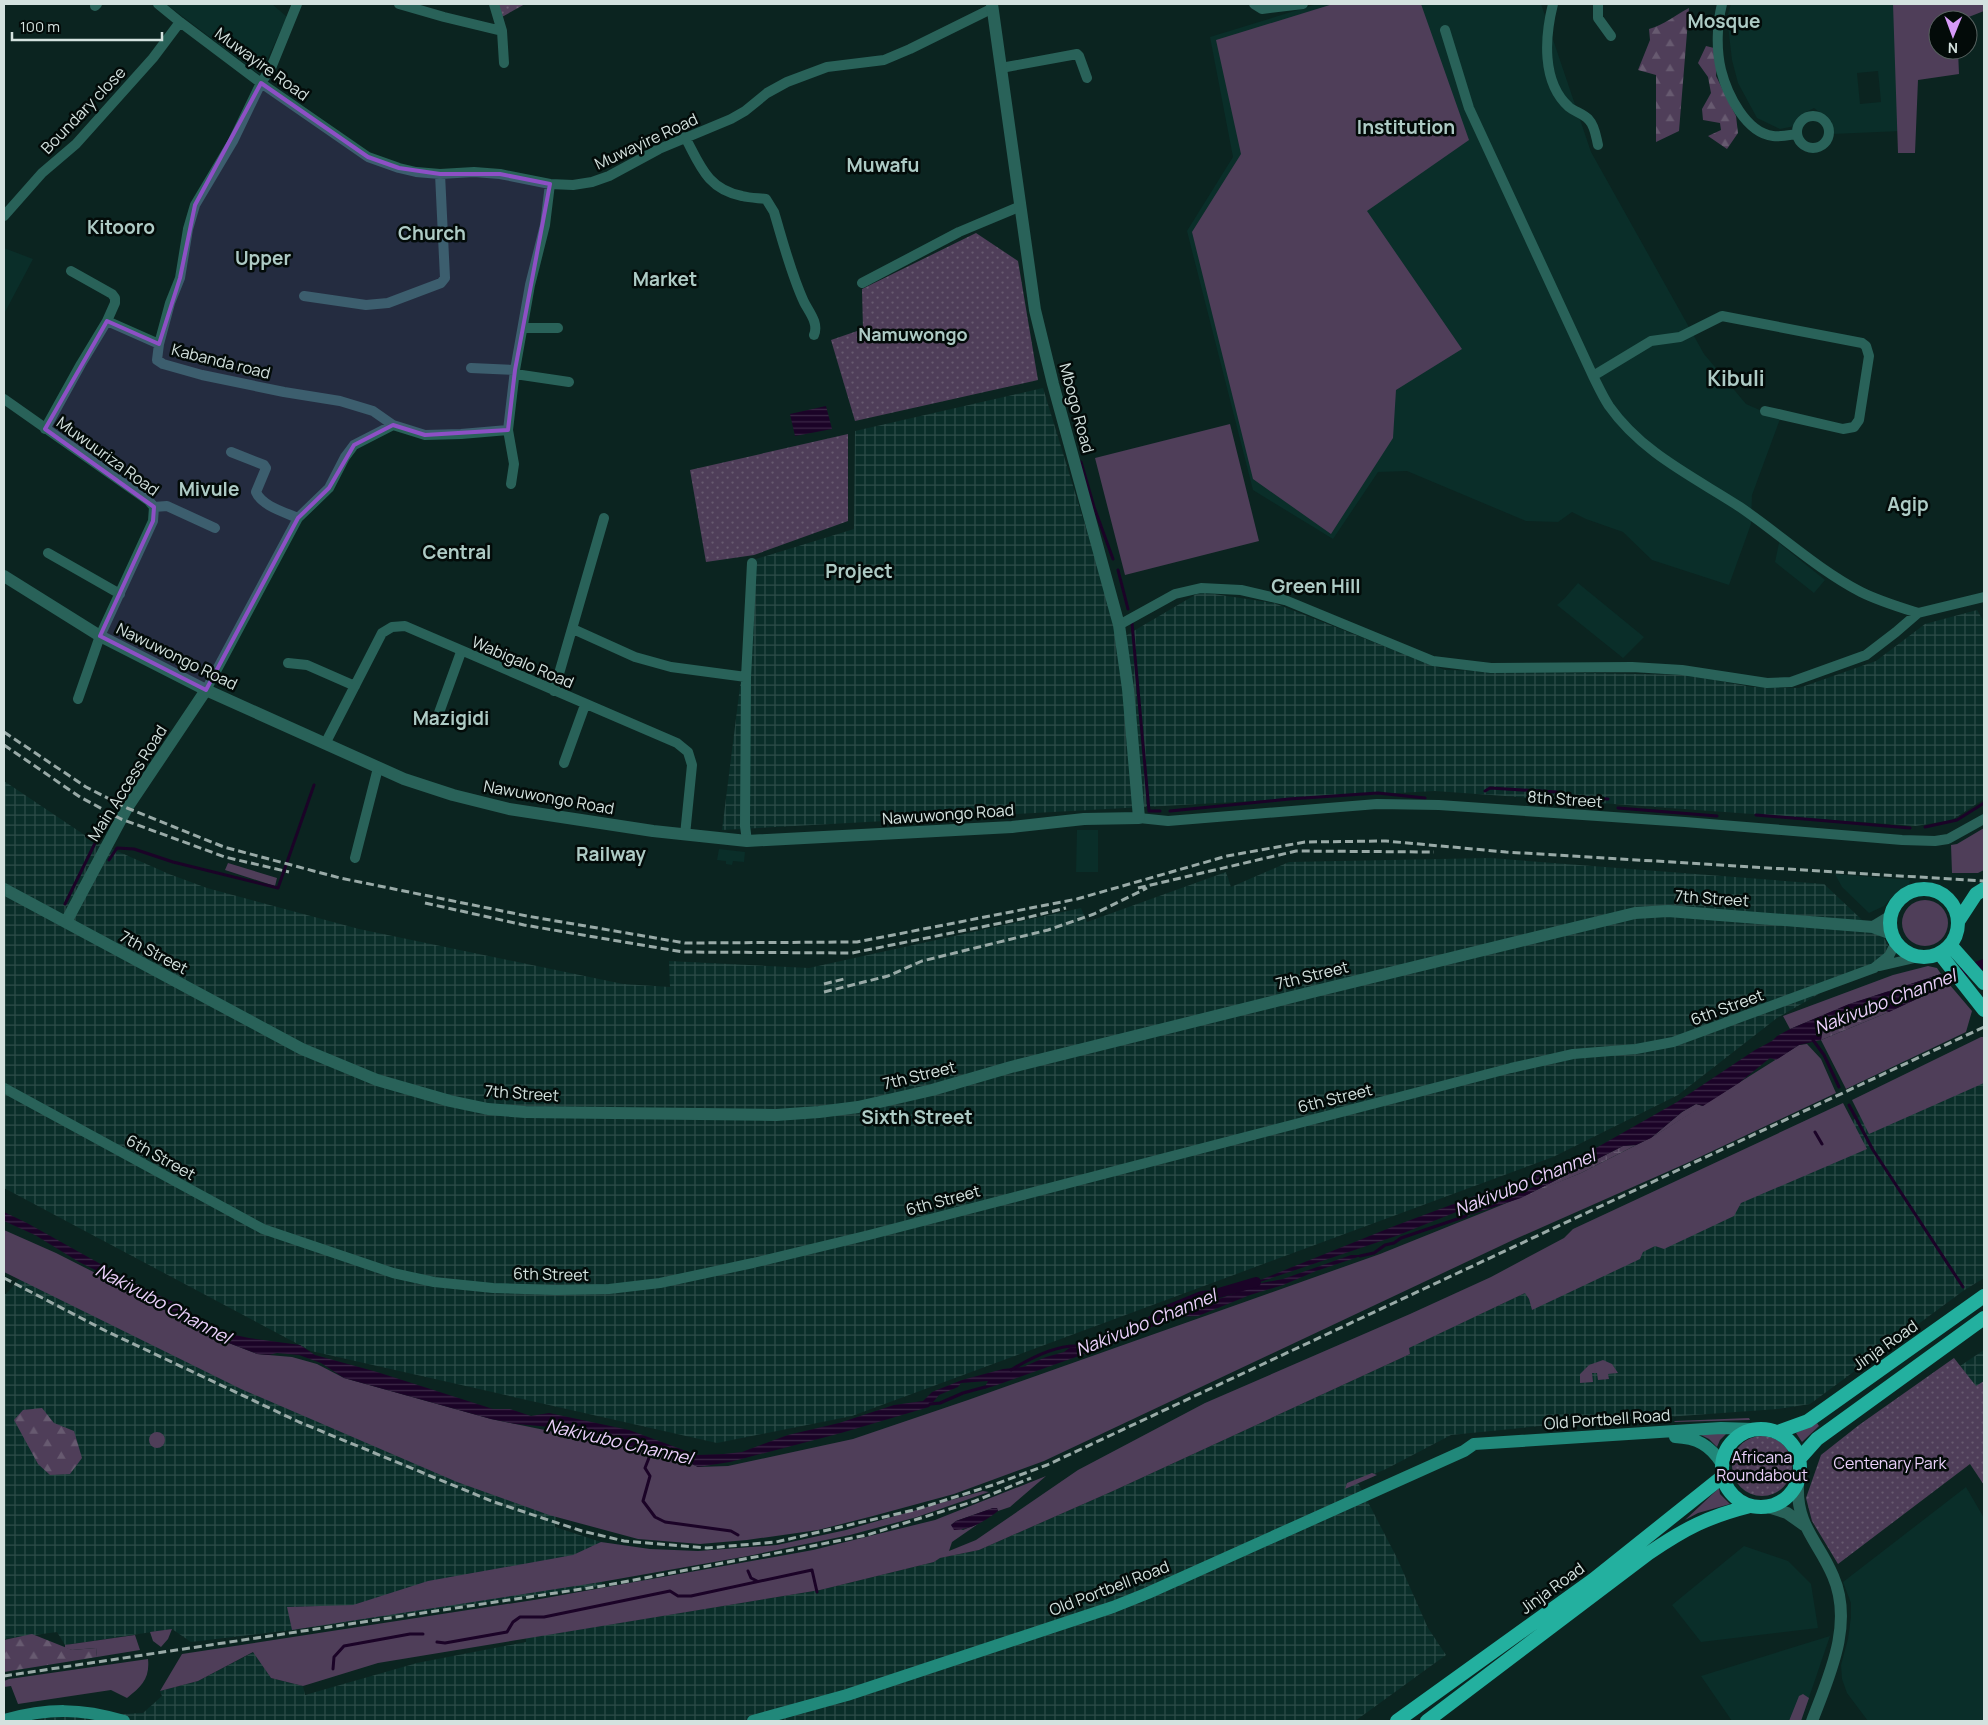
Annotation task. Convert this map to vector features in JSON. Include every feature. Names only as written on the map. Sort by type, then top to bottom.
[{"type":"highway","points":[[1942,894],[1955,907],[1959,920],[1957,934],[1946,950],[1930,957],[1908,954],[1894,938],[1891,916],[1901,898],[1910,892],[1920,890],[1930,890],[1942,894],[1980,891]]},
{"type":"highway","points":[[1959,920],[1980,891]]},
{"type":"highway","points":[[1946,950],[1966,963],[1981,980]]},
{"type":"highway","points":[[1946,950],[1952,968],[1984,1010]]},
{"type":"highway","name":"Jinja Road","points":[[1778,1432],[1808,1421],[1984,1296]]},
{"type":"highway","points":[[1800,1458],[1817,1439],[1984,1318]]},
{"type":"highway","points":[[1754,1429],[1778,1432],[1792,1443],[1800,1458],[1801,1472],[1798,1485],[1780,1503],[1768,1507],[1750,1506],[1738,1500],[1728,1490],[1722,1470],[1725,1452],[1732,1441],[1754,1429]]},
{"type":"highway","name":"Jinja Road","points":[[1397,1721],[1592,1580],[1722,1470]]},
{"type":"highway","name":"Jinja Road","points":[[1427,1721],[1657,1548],[1691,1526],[1709,1518],[1750,1506]]},
{"type":"main road","name":"Old Portbell Road","points":[[753,1721],[847,1696],[1113,1607],[1157,1590],[1464,1451],[1474,1444],[1721,1428],[1754,1429]]},
{"type":"main road","name":"Old Portbell Road","points":[[1464,1451],[1675,1437],[1692,1438],[1703,1442],[1717,1456],[1722,1470]]},
{"type":"main road","points":[[4,1720],[50,1710],[82,1711],[124,1721]]},
{"type":"street","name":"Muwayire Road","points":[[158,4],[261,83],[368,157],[399,168],[440,174],[474,172],[500,174],[550,184],[573,185],[592,182],[609,176],[685,137],[731,119],[745,111],[766,93],[787,82],[826,67],[877,62],[890,58],[993,6]]},
{"type":"street","name":"Kabanda road","points":[[297,4],[275,60],[261,83],[233,141],[196,205],[188,229],[180,278],[170,303],[159,344],[157,360],[163,364],[202,375],[340,401],[373,411],[393,425],[425,435],[508,430]]},
{"type":"street","points":[[399,4],[444,17],[502,30]]},
{"type":"street","points":[[494,4],[502,30],[504,63]]},
{"type":"street","points":[[1254,4],[1262,8],[1303,4]]},
{"type":"street","points":[[1553,4],[1546,50],[1553,79],[1559,95],[1570,107],[1589,119],[1598,145]]},
{"type":"street","points":[[1598,4],[1598,18],[1611,36]]},
{"type":"street","points":[[1722,4],[1718,20],[1721,69],[1729,92],[1746,122],[1756,130],[1773,136],[1797,134]]},
{"type":"street","name":"Mbogo Road","points":[[993,6],[1035,310],[1053,384],[1119,625],[1128,689],[1139,818]]},
{"type":"street","name":"Boundary close","points":[[4,216],[42,173],[76,144],[153,58],[180,22]]},
{"type":"street","points":[[1445,30],[1469,108],[1593,376],[1609,406],[1631,432],[1654,453],[1740,507],[1831,574],[1863,593],[1918,613]]},
{"type":"street","points":[[1001,68],[1077,54],[1087,78]]},
{"type":"street","points":[[1808,116],[1820,117],[1828,125],[1829,137],[1823,146],[1812,148],[1802,144],[1797,134],[1799,123],[1808,116]]},
{"type":"street","points":[[685,137],[702,171],[713,183],[732,193],[766,199],[769,202],[803,299],[814,321],[816,329],[814,334]]},
{"type":"street","points":[[304,296],[366,306],[388,303],[441,284],[445,278],[440,174]]},
{"type":"street","points":[[511,484],[514,464],[508,430],[515,372],[530,284],[544,233],[550,184]]},
{"type":"street","points":[[862,283],[959,232],[1021,206]]},
{"type":"street","points":[[45,428],[80,364],[107,321],[115,303],[115,298],[112,294],[72,271]]},
{"type":"street","points":[[1593,376],[1651,342],[1680,336],[1722,316],[1805,331],[1862,343],[1866,346],[1869,356],[1859,420],[1854,427],[1848,429],[1836,428],[1766,411]]},
{"type":"street","points":[[107,321],[159,344]]},
{"type":"street","points":[[523,328],[558,328]]},
{"type":"street","points":[[471,368],[515,372],[569,382]]},
{"type":"street","name":"Muwuuriza Road","points":[[4,400],[150,501],[154,507],[153,521],[100,636],[78,699]]},
{"type":"street","points":[[206,690],[298,518],[329,488],[354,445],[393,425]]},
{"type":"street","points":[[230,452],[264,465],[266,468],[256,492],[258,497],[264,502],[298,518]]},
{"type":"street","points":[[154,507],[167,506],[215,528]]},
{"type":"street","points":[[554,691],[604,518]]},
{"type":"street","points":[[48,553],[120,594]]},
{"type":"street","points":[[747,841],[745,826],[746,677],[752,563]]},
{"type":"street","name":"Nawuwongo Road","points":[[4,576],[100,636],[206,690],[404,779],[453,795],[509,809],[685,835],[747,841],[1012,827],[1084,819],[1139,818]]},
{"type":"street","points":[[1119,625],[1175,594],[1201,588],[1227,589],[1262,593],[1285,600],[1433,661],[1491,668],[1632,666],[1682,670],[1767,683],[1791,682],[1866,654],[1918,613],[1984,597]]},
{"type":"street","name":"Wabigalo Road","points":[[325,744],[382,633],[392,627],[404,626],[677,743],[688,752],[692,765],[685,835]]},
{"type":"street","points":[[573,629],[635,657],[671,667],[746,677]]},
{"type":"street","points":[[436,721],[461,652]]},
{"type":"street","points":[[288,664],[307,665],[355,686]]},
{"type":"street","name":"Main Access Road","points":[[66,922],[127,808],[206,690]]},
{"type":"street","points":[[564,763],[585,705]]},
{"type":"street","points":[[355,858],[378,768]]},
{"type":"street","name":"8th Street","points":[[1139,818],[1168,821],[1377,804],[1439,805],[1934,841],[1948,839],[1984,819]]},
{"type":"street","name":"7th Street","points":[[4,889],[302,1049],[377,1080],[450,1101],[488,1109],[525,1112],[776,1114],[819,1112],[858,1107],[932,1090],[1067,1053],[1635,913],[1668,911],[1873,927],[1894,938]]},
{"type":"street","points":[[1873,927],[1891,916]]},
{"type":"street","name":"6th Street","points":[[4,1088],[263,1229],[352,1260],[393,1273],[434,1282],[493,1288],[610,1289],[688,1278],[869,1235],[1511,1068],[1573,1054],[1636,1049],[1673,1042],[1874,968],[1889,956],[1894,938]]},
{"type":"street","points":[[1874,968],[1919,957]]},
{"type":"street","points":[[1798,1485],[1797,1501],[1804,1525],[1834,1577],[1842,1609],[1838,1641],[1812,1721]]},
{"type":"street","points":[[1768,1507],[1787,1513],[1804,1525]]},
{"type":"highlighted area","points":[[261,83],[368,157],[399,168],[440,174],[500,174],[550,184],[515,370],[508,430],[425,435],[393,425],[354,445],[329,488],[298,518],[206,690],[100,636],[153,521],[154,507],[45,429],[107,321],[159,344],[180,278],[195,205]]},
{"type":"shaded area","points":[[166,4],[272,4],[287,17],[260,75]]},
{"type":"shaded area","points":[[1317,4],[1541,4],[1591,152],[1704,354],[1746,404],[1780,419],[1752,495],[1751,524],[1729,585],[1652,560],[1623,532],[1572,512],[1558,522],[1526,521],[1407,471],[1378,472],[1333,539],[1253,490],[1187,231],[1233,157],[1210,37]]},
{"type":"shaded area","points":[[1731,4],[1897,4],[1901,131],[1832,134],[1832,122],[1814,108],[1802,114],[1795,126],[1780,129],[1757,118],[1738,83],[1732,60],[1727,17]],"holes":[[[1878,71],[1881,102],[1860,104],[1857,73]]]},
{"type":"shaded area","points":[[4,248],[33,259],[4,314]]},
{"type":"shaded area","points":[[1043,388],[1120,639],[1200,592],[1274,603],[1445,670],[1688,675],[1752,687],[1799,688],[1876,661],[1925,624],[1977,610],[1984,622],[1984,799],[1952,820],[1916,826],[1435,791],[722,830],[756,559],[854,529],[855,431]]},
{"type":"shaded area","points":[[1779,543],[1825,580],[1814,593],[1775,562]]},
{"type":"shaded area","points":[[1578,583],[1644,637],[1623,658],[1557,605]]},
{"type":"shaded area","points":[[4,781],[92,840],[169,874],[207,888],[359,929],[623,984],[670,987],[669,961],[809,968],[1081,908],[1087,922],[1226,872],[1231,887],[1289,862],[1490,858],[1824,884],[1878,935],[1884,938],[1888,945],[1886,955],[1777,1018],[1678,1095],[1553,1157],[852,1416],[717,1443],[311,1351],[4,1188]]},
{"type":"shaded area","points":[[1077,830],[1098,830],[1098,872],[1076,872]]},
{"type":"shaded area","points":[[719,849],[745,852],[744,862],[733,861],[732,865],[726,864],[726,861],[717,860]]},
{"type":"shaded area","points":[[1835,874],[1910,880],[1909,885],[1895,894],[1884,906],[1869,913],[1842,887]]},
{"type":"shaded area","points":[[1984,1051],[1984,1278],[1963,1291],[1810,1404],[1778,1409],[1540,1426],[1451,1435],[1386,1469],[1357,1481],[1397,1558],[1428,1628],[1446,1655],[1355,1721],[31,1721],[46,1718],[143,1713],[162,1696],[160,1691],[198,1681],[254,1652],[271,1678],[303,1686],[305,1695],[417,1663],[526,1642],[526,1638],[820,1590],[934,1562],[940,1558],[979,1550],[1113,1491],[1410,1354],[1408,1348],[1525,1293]]},
{"type":"shaded area","points":[[40,1256],[556,1513],[555,1527],[601,1542],[602,1586],[292,1630],[191,1642],[172,1629],[65,1645],[57,1632],[4,1639],[4,1294]]},
{"type":"shaded area","points":[[1984,1350],[1984,1381],[1976,1387],[1960,1366]]},
{"type":"shaded area","points":[[1966,1487],[1984,1518],[1984,1721],[1868,1721],[1847,1693],[1842,1679],[1841,1665],[1848,1639],[1851,1617],[1851,1603],[1843,1582]]},
{"type":"shaded area","points":[[1744,1546],[1788,1561],[1811,1584],[1818,1628],[1701,1642],[1672,1605]]},
{"type":"shaded area","points":[[1830,1636],[1801,1721],[1732,1721],[1701,1676]]},
{"type":"green space","points":[[498,4],[525,4],[502,17]]},
{"type":"green space","points":[[1333,4],[1421,4],[1469,140],[1367,211],[1462,349],[1396,390],[1393,438],[1331,534],[1253,479],[1192,232],[1241,154],[1216,40]]},
{"type":"green space","points":[[1893,4],[1984,4],[1984,11],[1978,13],[1978,10],[1928,10],[1928,60],[1958,60],[1959,74],[1918,80],[1915,153],[1898,153]]},
{"type":"green space","points":[[1689,8],[1679,131],[1656,142],[1656,75],[1638,70],[1650,40],[1649,29]]},
{"type":"green space","points":[[1706,46],[1718,49],[1716,76],[1736,116],[1738,133],[1727,149],[1708,136],[1721,130],[1720,123],[1703,120],[1702,109],[1711,93],[1708,77],[1698,63]]},
{"type":"green space","points":[[976,233],[1018,261],[1038,380],[855,421],[831,340],[863,329],[862,289]]},
{"type":"green space","points":[[1230,424],[1259,541],[1125,575],[1095,458]]},
{"type":"green space","points":[[848,434],[848,521],[754,555],[706,562],[690,470]]},
{"type":"green space","points":[[1984,828],[1984,870],[1978,873],[1952,873],[1951,845],[1957,844]]},
{"type":"green space","points":[[228,863],[277,878],[275,886],[225,870]]},
{"type":"green space","points":[[1925,900],[1938,904],[1944,910],[1948,923],[1944,936],[1938,942],[1925,946],[1912,942],[1906,936],[1902,923],[1906,910],[1912,904]]},
{"type":"green space","points":[[1928,966],[1937,968],[1941,974],[1850,1004],[1790,1029],[1783,1016],[1893,975]]},
{"type":"green space","points":[[1949,984],[1972,1011],[1966,1032],[1846,1089],[1821,1040]]},
{"type":"green space","points":[[1880,1008],[1889,1012],[1821,1040],[1823,1028]]},
{"type":"green space","points":[[1984,1037],[1984,1083],[1869,1134],[1852,1100]]},
{"type":"green space","points":[[1807,1044],[1821,1059],[1836,1093],[1687,1163],[1513,1240],[1044,1461],[954,1494],[873,1516],[818,1530],[747,1540],[700,1544],[638,1539],[549,1515],[457,1482],[241,1389],[4,1272],[4,1230],[56,1253],[139,1295],[208,1335],[257,1354],[292,1357],[317,1364],[344,1378],[491,1419],[677,1457],[698,1467],[728,1466],[853,1439],[1380,1254],[1581,1173],[1654,1136],[1799,1045]]},
{"type":"green space","points":[[1843,1103],[1867,1149],[1741,1203],[1734,1216],[1664,1249],[1655,1246],[1643,1252],[1640,1259],[1532,1310],[1525,1293],[1409,1348],[1410,1354],[1113,1491],[979,1550],[940,1558],[934,1562],[820,1590],[378,1663],[303,1686],[271,1678],[253,1652],[198,1681],[160,1691],[182,1654],[540,1599],[813,1550],[935,1520],[1046,1476],[1010,1507],[998,1511],[997,1508],[993,1508],[956,1521],[951,1525],[963,1530],[978,1524],[952,1542],[949,1551],[976,1540],[1078,1470],[1205,1403],[1491,1277],[1564,1238],[1573,1229]]},
{"type":"green space","points":[[1696,1104],[1703,1106],[1651,1138],[1682,1112]]},
{"type":"green space","points":[[1636,1145],[1581,1173],[1521,1198],[1623,1146]]},
{"type":"green space","name":"Centenary Park","points":[[1954,1358],[1976,1386],[1984,1381],[1984,1485],[1970,1464],[1838,1564],[1812,1521],[1806,1498],[1821,1455],[1859,1425]]},
{"type":"green space","points":[[1603,1360],[1612,1364],[1618,1373],[1608,1374],[1609,1379],[1598,1380],[1597,1373],[1592,1373],[1593,1382],[1580,1383],[1580,1374],[1589,1365]]},
{"type":"green space","points":[[42,1408],[54,1423],[74,1431],[82,1458],[70,1474],[50,1475],[38,1464],[14,1420],[23,1410]]},
{"type":"green space","points":[[1749,1418],[1750,1420],[1674,1422],[1675,1421]]},
{"type":"green space","points":[[1817,1423],[1819,1426],[1802,1442],[1796,1433]]},
{"type":"green space","points":[[154,1432],[160,1432],[165,1437],[163,1446],[154,1448],[149,1443],[149,1437]]},
{"type":"green space","points":[[1699,1434],[1726,1434],[1720,1440],[1717,1447],[1709,1439]]},
{"type":"green space","name":"Africana Roundabout","points":[[1762,1436],[1779,1441],[1787,1449],[1792,1466],[1787,1483],[1779,1491],[1762,1496],[1745,1491],[1737,1483],[1732,1466],[1737,1449],[1745,1441]]},
{"type":"green space","points":[[1372,1473],[1377,1475],[1345,1489],[1347,1483]]},
{"type":"green space","points":[[1719,1488],[1720,1494],[1730,1504],[1698,1513],[1685,1520]]},
{"type":"green space","points":[[983,1491],[989,1492],[917,1517],[850,1535],[748,1556],[601,1582],[292,1630],[287,1607],[353,1605],[428,1581],[573,1555],[601,1542],[650,1549],[698,1551],[777,1545],[846,1530]]},
{"type":"green space","points":[[172,1629],[168,1639],[161,1647],[153,1641],[150,1632]]},
{"type":"green space","points":[[32,1634],[72,1650],[96,1648],[97,1657],[4,1672],[4,1640]]},
{"type":"green space","points":[[135,1635],[140,1650],[97,1657],[96,1648],[72,1650],[65,1648],[65,1645]]},
{"type":"green space","points":[[148,1659],[148,1671],[144,1681],[127,1698],[111,1690],[18,1704],[11,1686],[4,1687],[4,1681],[9,1679]]},
{"type":"green space","points":[[1803,1694],[1809,1698],[1801,1721],[1789,1721],[1799,1696]]},
{"type":"water","points":[[826,406],[832,429],[795,436],[790,414]]},
{"type":"water","points":[[1941,974],[1949,984],[1889,1012],[1882,1010],[1865,1012],[1823,1028],[1821,1040],[1799,1045],[1776,1060],[1770,1058],[1739,1083],[1703,1106],[1696,1104],[1682,1112],[1651,1138],[1636,1145],[1623,1146],[1521,1198],[1464,1217],[1540,1184],[1545,1180],[1529,1183],[1396,1236],[1251,1285],[1283,1279],[1351,1255],[1364,1255],[1250,1295],[1198,1316],[1176,1317],[1107,1346],[997,1385],[984,1389],[988,1381],[961,1383],[958,1387],[939,1395],[929,1407],[841,1433],[730,1462],[698,1467],[677,1457],[603,1442],[580,1433],[551,1427],[516,1424],[491,1419],[344,1378],[321,1363],[299,1355],[257,1354],[208,1335],[189,1323],[185,1317],[164,1309],[160,1303],[146,1295],[79,1262],[35,1235],[4,1221],[4,1212],[149,1291],[182,1306],[196,1318],[221,1332],[300,1345],[315,1355],[377,1372],[493,1409],[510,1409],[531,1416],[549,1413],[629,1430],[697,1455],[742,1452],[788,1435],[839,1423],[894,1405],[923,1401],[932,1392],[962,1380],[1003,1369],[1023,1367],[1064,1352],[1072,1346],[1143,1323],[1156,1315],[1189,1310],[1241,1291],[1245,1286],[1397,1225],[1502,1186],[1538,1175],[1596,1148],[1677,1102],[1790,1029],[1849,1004]]},
{"type":"water","points":[[997,1508],[998,1511],[972,1527],[954,1530],[951,1525],[956,1521]]},
{"type":"waterway","points":[[1081,462],[1094,507],[1113,559]]},
{"type":"waterway","points":[[1118,570],[1128,609]]},
{"type":"waterway","points":[[1132,623],[1149,811],[1160,811]]},
{"type":"waterway","points":[[109,860],[117,848],[134,849],[173,862],[278,888],[314,785]]},
{"type":"waterway","points":[[1485,791],[1490,788],[1557,792],[1561,796],[1608,799]]},
{"type":"waterway","points":[[1535,801],[1538,791]]},
{"type":"waterway","points":[[1170,811],[1289,799],[1378,793],[1425,798]]},
{"type":"waterway","points":[[1925,827],[1957,820],[1984,803]]},
{"type":"waterway","points":[[1618,808],[1717,816]]},
{"type":"waterway","points":[[1756,815],[1910,828]]},
{"type":"waterway","points":[[65,904],[106,821]]},
{"type":"waterway","name":"Nakivubo Channel","points":[[1934,984],[1984,964]]},
{"type":"waterway","points":[[1813,1040],[1824,1055],[1839,1087]]},
{"type":"waterway","points":[[1849,1105],[1873,1150],[1963,1287]]},
{"type":"waterway","points":[[1815,1132],[1822,1144]]},
{"type":"waterway","points":[[1360,1256],[1374,1253],[1385,1245],[1394,1243],[1401,1238],[1466,1216]]},
{"type":"waterway","name":"Nakivubo Channel","points":[[1151,1321],[1165,1311],[1202,1296],[1212,1295],[1256,1282]]},
{"type":"waterway","points":[[1011,1370],[1050,1351],[1075,1346]]},
{"type":"waterway","points":[[930,1404],[940,1403],[963,1393],[985,1387]]},
{"type":"waterway","points":[[652,1450],[645,1468],[650,1476],[643,1501],[655,1517],[665,1522],[731,1531],[738,1535]]},
{"type":"waterway","points":[[437,1642],[445,1643],[507,1632],[513,1622],[520,1617],[544,1617],[670,1591],[678,1596],[691,1596],[812,1570],[817,1592]]},
{"type":"waterway","points":[[748,1571],[751,1578],[757,1581]]},
{"type":"waterway","points":[[333,1669],[334,1657],[344,1646],[410,1634],[423,1634]]},
{"type":"railway","points":[[4,732],[86,787],[127,808],[224,847],[340,878],[527,916],[685,943],[857,942],[1077,899],[1227,856],[1305,842],[1386,841],[1506,852],[1984,881]]},
{"type":"railway","points":[[4,745],[80,797],[121,819],[225,857],[289,872]]},
{"type":"railway","points":[[1138,888],[1296,851],[1434,852]]},
{"type":"railway","points":[[824,992],[888,976],[922,961],[1048,930],[1094,914],[1147,888]]},
{"type":"railway","points":[[425,903],[524,925],[683,952],[852,953],[1021,919],[1066,908]]},
{"type":"railway","points":[[824,984],[844,979]]},
{"type":"railway","points":[[4,1278],[106,1331],[299,1422],[494,1502],[582,1531],[624,1541],[707,1548],[776,1542],[914,1510],[993,1485],[1047,1465],[1984,1027]]},
{"type":"railway","points":[[4,1676],[602,1586],[792,1550],[867,1535],[975,1501],[1031,1478]]},
{"type":"district","name":"Mosque","points":[[1724,21]]},
{"type":"district","name":"Institution","points":[[1406,127]]},
{"type":"district","name":"Muwafu","points":[[883,165]]},
{"type":"district","name":"Kitooro","points":[[121,227]]},
{"type":"district","name":"Church","points":[[432,233]]},
{"type":"district","name":"Upper","points":[[263,258]]},
{"type":"district","name":"Market","points":[[665,279]]},
{"type":"district","name":"Namuwongo","points":[[913,335]]},
{"type":"district","name":"Kibuli","points":[[1736,379]]},
{"type":"district","name":"Mivule","points":[[209,489]]},
{"type":"district","name":"Agip","points":[[1908,504]]},
{"type":"district","name":"Central","points":[[457,552]]},
{"type":"district","name":"Project","points":[[859,571]]},
{"type":"district","name":"Green Hill","points":[[1316,586]]},
{"type":"district","name":"Mazigidi","points":[[451,718]]},
{"type":"district","name":"Railway","points":[[611,854]]},
{"type":"district","name":"Sixth Street","points":[[917,1117]]}]
